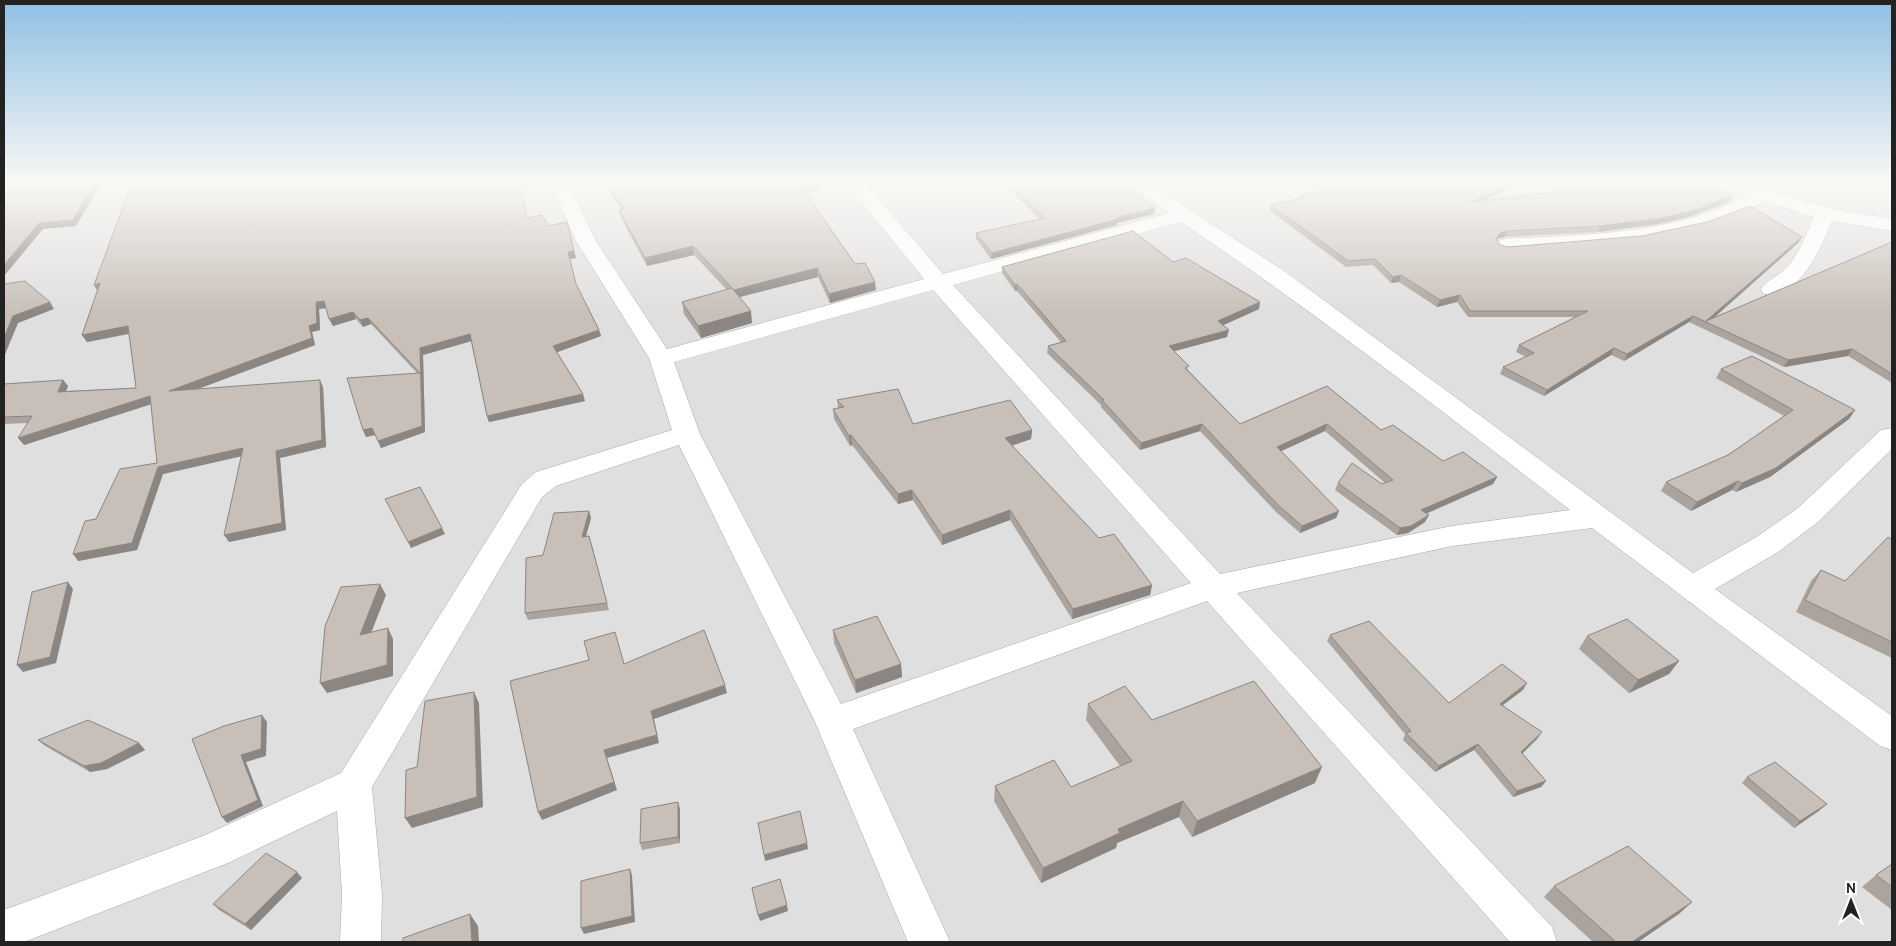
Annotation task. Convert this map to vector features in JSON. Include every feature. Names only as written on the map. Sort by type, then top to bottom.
[{"type":"street","points":[[580,227],[586,240],[661,358],[687,434],[832,722],[929,942]]},
{"type":"street","points":[[892,227],[938,282],[1213,587],[1538,942]]},
{"type":"street","points":[[661,358],[1141,227]]},
{"type":"street","points":[[1203,227],[1276,275],[1447,402],[1691,588],[1892,735]]},
{"type":"street","points":[[1505,245],[1569,242],[1680,227]]},
{"type":"street","points":[[1772,289],[1794,273],[1810,249],[1819,227]]},
{"type":"street","points":[[4,930],[214,850],[354,785],[532,491],[546,479],[687,434]]},
{"type":"street","points":[[1691,588],[1768,544],[1808,515],[1890,436]]},
{"type":"street","points":[[832,722],[1213,587],[1452,536],[1596,517]]},
{"type":"street","points":[[354,785],[362,895],[361,942]]},
{"type":"shaded area","points":[[4,227],[1892,227],[1892,942],[4,942]]},
{"type":"building","points":[[4,227],[36,227],[4,265]]},
{"type":"building","points":[[116,227],[568,227],[574,251],[568,252],[576,284],[599,330],[553,346],[583,394],[487,416],[470,334],[420,348],[422,426],[378,441],[372,428],[363,430],[347,378],[420,373],[368,318],[360,320],[353,312],[329,319],[324,301],[316,302],[317,323],[309,326],[312,338],[169,391],[320,380],[322,440],[276,451],[282,523],[224,535],[243,448],[158,467],[132,543],[73,554],[85,521],[96,519],[120,469],[157,463],[150,396],[18,438],[32,416],[4,417],[4,384],[63,380],[58,392],[136,388],[128,326],[82,335],[100,283],[94,285]]},
{"type":"building","points":[[628,227],[829,227],[855,264],[865,263],[875,282],[829,294],[817,268],[734,290],[693,246],[645,258]]},
{"type":"building","points":[[1003,227],[1088,227],[992,253],[976,233]]},
{"type":"building","points":[[1301,227],[1579,227],[1500,233],[1496,239],[1500,245],[1508,247],[1642,236],[1683,227],[1785,227],[1802,237],[1706,321],[1892,242],[1892,374],[1852,349],[1788,360],[1693,316],[1627,354],[1614,348],[1547,390],[1503,367],[1534,353],[1519,345],[1588,311],[1470,311],[1460,295],[1440,300],[1401,275],[1393,277],[1375,259],[1348,261]]},
{"type":"building","points":[[1133,231],[1173,262],[1186,258],[1260,302],[1218,321],[1229,330],[1169,346],[1189,366],[1185,368],[1240,424],[1327,386],[1381,430],[1393,425],[1443,461],[1463,452],[1497,477],[1421,510],[1429,515],[1411,526],[1400,528],[1338,483],[1352,463],[1382,484],[1393,480],[1327,424],[1277,447],[1339,511],[1302,526],[1278,505],[1202,424],[1141,443],[1102,400],[1104,400],[1048,346],[1066,341],[1017,284],[1015,285],[1002,267]]},
{"type":"building","points":[[25,281],[50,302],[13,316],[4,338],[4,284]]},
{"type":"building","points":[[732,288],[751,311],[698,326],[682,302]]},
{"type":"building","points":[[1752,356],[1855,410],[1776,468],[1742,483],[1738,481],[1697,502],[1666,482],[1728,455],[1793,410],[1721,369]]},
{"type":"building","points":[[898,389],[913,424],[1010,400],[1032,430],[1005,438],[1099,538],[1114,534],[1152,585],[1073,609],[1010,510],[942,535],[912,490],[898,494],[851,435],[849,436],[833,409],[844,407],[837,400]]},
{"type":"building","points":[[420,487],[442,528],[408,542],[385,499]]},
{"type":"building","points":[[589,511],[582,537],[589,536],[607,603],[525,613],[526,558],[543,555],[554,513]]},
{"type":"building","points":[[1888,537],[1892,540],[1892,642],[1805,600],[1821,570],[1845,581]]},
{"type":"building","points":[[68,582],[50,657],[17,665],[32,592]]},
{"type":"building","points":[[380,584],[360,635],[388,628],[387,665],[320,683],[325,626],[341,587]]},
{"type":"building","points":[[877,616],[901,664],[855,680],[833,630]]},
{"type":"building","points":[[1627,619],[1679,661],[1638,680],[1587,636]]},
{"type":"building","points":[[1369,621],[1449,703],[1502,664],[1527,683],[1500,704],[1542,732],[1521,752],[1546,781],[1517,791],[1478,744],[1439,766],[1406,733],[1411,731],[1330,635]]},
{"type":"building","points":[[704,630],[725,685],[651,711],[657,735],[604,750],[614,782],[538,812],[510,681],[589,660],[584,641],[615,632],[624,664]]},
{"type":"building","points":[[1254,681],[1322,767],[1197,821],[1183,801],[1118,829],[1120,833],[1043,868],[995,786],[1054,760],[1071,787],[1132,761],[1088,704],[1125,686],[1152,720]]},
{"type":"building","points":[[474,692],[477,797],[405,818],[406,770],[417,767],[425,701]]},
{"type":"building","points":[[262,715],[261,749],[241,755],[258,800],[222,817],[192,739],[224,726]]},
{"type":"building","points":[[88,720],[139,743],[101,763],[84,766],[38,740]]},
{"type":"building","points":[[1775,762],[1827,804],[1800,821],[1747,777]]},
{"type":"building","points":[[678,802],[678,837],[640,843],[641,809]]},
{"type":"building","points":[[800,811],[807,843],[764,855],[758,823]]},
{"type":"building","points":[[1628,846],[1692,902],[1632,942],[1616,942],[1554,886]]},
{"type":"building","points":[[266,853],[297,872],[245,924],[213,904]]},
{"type":"building","points":[[1892,864],[1892,887],[1876,875]]},
{"type":"building","points":[[630,869],[632,916],[581,928],[581,881]]},
{"type":"building","points":[[780,879],[787,905],[758,915],[752,888]]},
{"type":"building","points":[[470,914],[472,942],[403,942],[403,938]]}]
